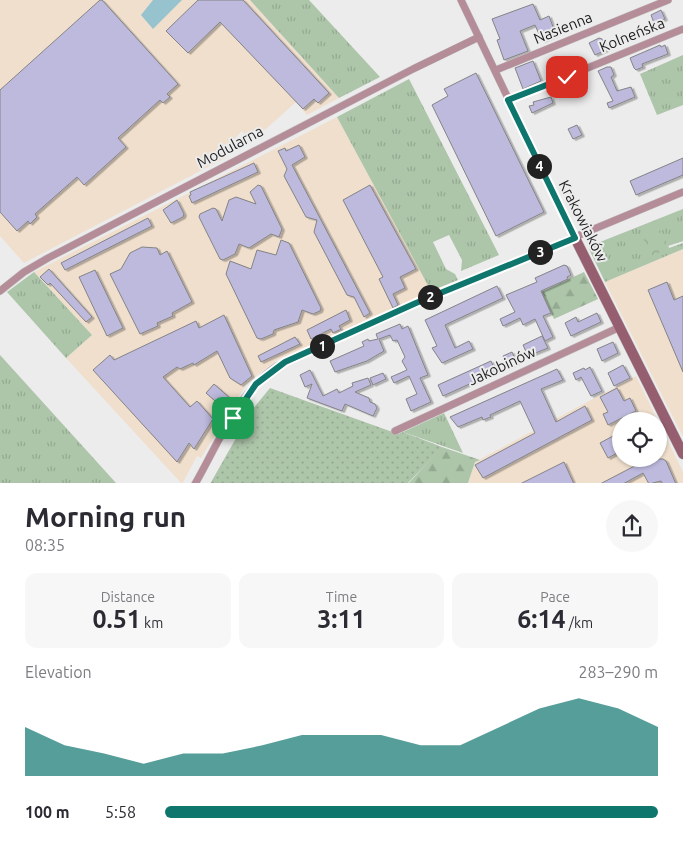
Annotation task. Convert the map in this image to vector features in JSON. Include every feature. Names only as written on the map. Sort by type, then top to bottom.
[{"type":"street","name":"Krakowiaków","points":[[461,0],[575,238],[683,454]]},
{"type":"street","name":"Nasienna","points":[[496,70],[668,0]]},
{"type":"street","name":"Kolneńska","points":[[508,100],[683,29]]},
{"type":"street","name":"Modularna","points":[[0,291],[24,272],[48,258],[412,69],[479,38]]},
{"type":"street","points":[[196,483],[246,396],[261,379],[277,366],[416,303],[683,192]]},
{"type":"street","points":[[662,202],[683,197]]},
{"type":"street","name":"Jakobinów","points":[[395,431],[620,327]]},
{"type":"shaded area","points":[[0,0],[250,0],[339,98],[307,115],[296,102],[266,129],[247,137],[242,131],[232,141],[236,145],[225,158],[24,263],[0,236]]},
{"type":"shaded area","points":[[337,117],[431,291],[277,360],[247,383],[201,458],[197,456],[181,483],[66,358],[92,335],[34,272]]},
{"type":"shaded area","points":[[683,249],[683,437],[605,282]]},
{"type":"shaded area","points":[[636,376],[654,412],[612,412],[612,467],[667,467],[667,439],[683,472],[683,483],[468,483],[475,462]]},
{"type":"green space","points":[[250,0],[309,0],[380,77],[339,98]]},
{"type":"green space","points":[[683,55],[683,105],[657,115],[640,74]]},
{"type":"green space","points":[[409,79],[499,255],[461,271],[462,260],[449,235],[433,242],[446,269],[455,274],[458,280],[431,291],[337,117]]},
{"type":"green space","points":[[683,209],[683,241],[668,246],[669,248],[683,243],[683,249],[605,282],[589,249],[590,246]]},
{"type":"green space","points":[[661,230],[669,248],[651,256],[643,238]]},
{"type":"green space","points":[[34,272],[92,335],[66,358],[7,292]]},
{"type":"green space","points":[[584,272],[598,299],[554,319],[541,292]]},
{"type":"green space","points":[[0,355],[116,483],[0,483]]},
{"type":"green space","points":[[270,388],[398,434],[403,432],[442,447],[408,483],[211,483],[252,410]]},
{"type":"green space","points":[[444,413],[463,453],[403,432]]},
{"type":"green space","points":[[442,447],[480,460],[475,462],[468,483],[409,483]]},
{"type":"water","points":[[153,0],[182,0],[153,29],[141,15]]},
{"type":"building","points":[[100,0],[178,84],[167,94],[170,97],[163,103],[160,100],[118,138],[126,147],[84,185],[77,177],[35,214],[37,217],[30,224],[28,221],[17,231],[0,212],[0,90]]},
{"type":"building","points":[[198,0],[243,0],[329,93],[318,103],[314,99],[303,109],[220,22],[188,53],[166,31]]},
{"type":"building","points":[[533,4],[540,20],[549,16],[556,35],[542,41],[535,25],[520,31],[528,51],[504,60],[497,40],[500,39],[492,19]]},
{"type":"building","points":[[661,10],[665,19],[654,23],[651,15]]},
{"type":"building","points":[[599,38],[602,39],[606,50],[595,55],[589,43]]},
{"type":"building","points":[[660,45],[661,47],[665,45],[668,54],[642,64],[643,67],[636,70],[634,68],[630,58]]},
{"type":"building","points":[[533,61],[541,81],[523,89],[515,68]]},
{"type":"building","points":[[611,67],[614,75],[611,77],[617,91],[631,87],[635,97],[609,108],[607,103],[613,101],[598,71]]},
{"type":"building","points":[[476,73],[544,212],[496,236],[432,105],[448,96],[444,89]]},
{"type":"building","points":[[577,80],[581,89],[566,95],[563,86]]},
{"type":"building","points":[[551,97],[553,103],[532,113],[529,106],[534,105],[533,102]]},
{"type":"building","points":[[577,125],[582,135],[573,139],[568,129]]},
{"type":"building","points":[[299,145],[305,157],[292,165],[370,313],[364,317],[354,297],[347,295],[314,232],[317,220],[306,217],[284,176],[287,169],[278,151],[285,148],[286,151]]},
{"type":"building","points":[[683,158],[683,175],[636,195],[630,181]]},
{"type":"building","points":[[254,163],[258,172],[192,203],[189,196],[191,195],[190,192]]},
{"type":"building","points":[[258,185],[261,186],[282,229],[279,237],[271,234],[249,248],[239,244],[235,254],[223,260],[220,259],[199,217],[200,214],[213,208],[216,209],[222,221],[229,200],[236,197],[256,204],[250,192]]},
{"type":"building","points":[[370,185],[416,269],[400,277],[405,288],[393,294],[398,305],[393,308],[379,279],[383,277],[343,200]]},
{"type":"building","points":[[177,200],[184,214],[183,217],[171,223],[163,210]]},
{"type":"building","points":[[148,218],[152,226],[65,270],[61,263]]},
{"type":"building","points":[[281,240],[289,243],[321,308],[320,311],[313,314],[302,310],[298,322],[274,330],[273,334],[261,339],[257,338],[226,274],[230,261],[251,269],[257,250],[276,255]]},
{"type":"building","points":[[142,247],[157,248],[160,255],[167,251],[192,302],[172,313],[173,316],[157,323],[158,326],[140,334],[110,274],[121,269],[130,253]]},
{"type":"building","points":[[564,265],[567,266],[571,275],[567,277],[568,279],[541,291],[551,313],[543,316],[553,337],[545,341],[535,319],[523,325],[520,318],[503,326],[500,319],[515,312],[506,295],[537,282],[535,278]]},
{"type":"building","points":[[49,269],[92,317],[86,322],[50,283],[48,285],[40,277]]},
{"type":"building","points":[[95,270],[123,328],[107,336],[79,277]]},
{"type":"building","points":[[667,282],[674,300],[683,296],[683,372],[648,290]]},
{"type":"building","points":[[497,286],[503,298],[445,325],[455,348],[469,341],[473,349],[442,363],[432,348],[437,346],[425,320]]},
{"type":"building","points":[[346,310],[350,320],[339,326],[341,329],[333,333],[331,329],[311,339],[307,330]]},
{"type":"building","points":[[597,313],[601,322],[571,336],[565,323],[576,317],[578,322]]},
{"type":"building","points":[[224,315],[252,376],[241,385],[230,378],[217,351],[194,365],[193,363],[180,369],[177,367],[163,377],[190,407],[197,401],[213,419],[194,449],[189,443],[177,462],[93,370],[110,355],[114,360],[196,321],[199,328]]},
{"type":"building","points":[[400,324],[402,329],[408,326],[428,375],[420,378],[431,402],[411,411],[406,399],[417,394],[409,376],[394,383],[391,377],[407,370],[402,361],[405,357],[397,340],[393,341],[390,335],[379,339],[384,351],[367,361],[335,372],[330,361],[364,346],[362,342],[368,339],[369,341],[378,339],[376,334]]},
{"type":"building","points":[[542,336],[548,348],[528,356],[523,345]]},
{"type":"building","points":[[295,337],[300,344],[261,362],[258,356]]},
{"type":"building","points":[[613,342],[618,353],[602,361],[597,349]]},
{"type":"building","points":[[512,352],[517,363],[508,367],[503,356]]},
{"type":"building","points":[[491,361],[496,372],[443,396],[438,385]]},
{"type":"building","points":[[623,365],[630,378],[614,386],[608,373]]},
{"type":"building","points":[[590,367],[602,391],[591,396],[581,377],[576,380],[573,373]]},
{"type":"building","points":[[557,369],[563,380],[541,389],[556,422],[585,406],[592,420],[483,478],[475,465],[535,433],[520,401],[490,415],[491,417],[483,420],[482,417],[458,427],[450,417]]},
{"type":"building","points":[[310,370],[323,396],[337,389],[339,393],[353,386],[352,383],[368,378],[371,385],[355,392],[369,398],[370,402],[375,404],[377,408],[373,416],[345,404],[342,411],[307,398],[312,384],[305,387],[300,375]]},
{"type":"building","points":[[383,373],[386,379],[373,385],[370,378]]},
{"type":"building","points":[[214,384],[231,399],[223,408],[206,393]]},
{"type":"building","points":[[617,388],[624,401],[630,398],[636,411],[612,412],[612,423],[608,425],[603,414],[608,412],[600,397]]},
{"type":"building","points":[[612,437],[612,456],[608,458],[600,443]]},
{"type":"building","points":[[564,462],[574,483],[522,483]]},
{"type":"building","points":[[667,463],[676,483],[662,483],[661,481],[648,483],[643,473],[625,483],[602,483],[633,467],[667,467]]},
{"type":"route","points":[[233,418],[246,396],[256,384],[277,366],[416,303],[575,238],[508,100],[567,77]]}]
